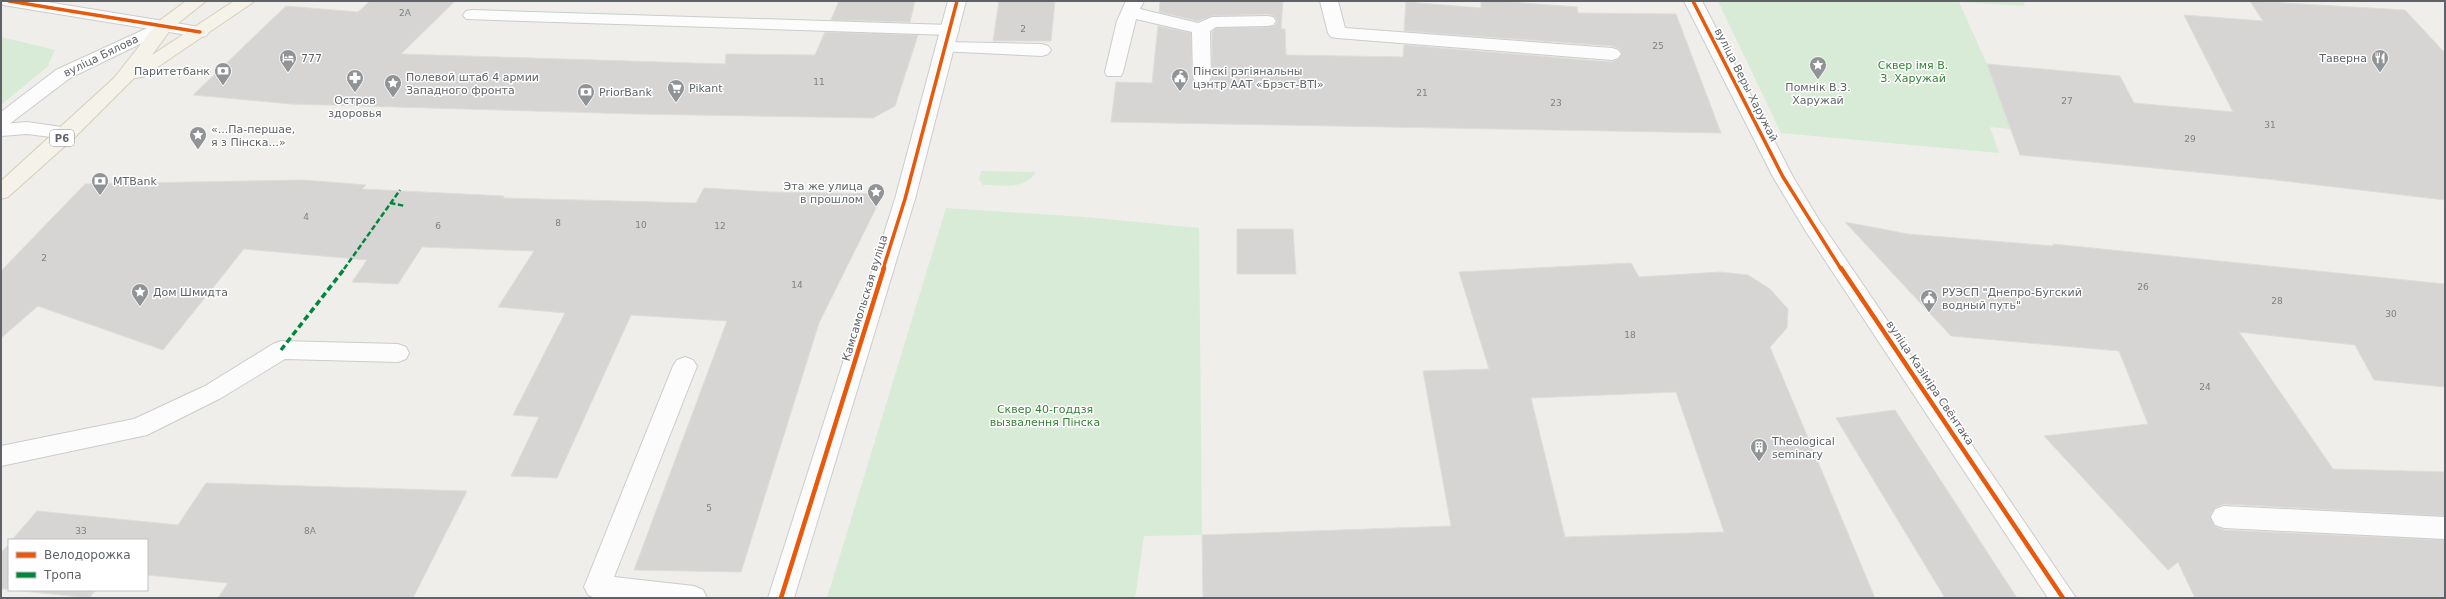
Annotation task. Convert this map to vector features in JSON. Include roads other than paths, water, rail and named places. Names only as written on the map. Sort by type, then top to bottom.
[{"type":"main road","name":"вуліца Бялова","points":[[1,192],[68,134],[121,82],[166,25],[197,1]]},
{"type":"main road","name":"вуліца Бялова","points":[[121,82],[246,1]]},
{"type":"street","points":[[9,1],[166,25],[200,32]]},
{"type":"street","name":"Камсамольская вуліца","points":[[781,598],[905,199],[957,1]]},
{"type":"street","points":[[1329,1],[1337,33],[1612,54]]},
{"type":"street","name":"вуліца Веры Харужай","points":[[1693,1],[1783,177]]},
{"type":"street","points":[[1114,72],[1132,7],[1161,18],[1201,30]]},
{"type":"street","points":[[472,15],[947,39],[1042,50]]},
{"type":"street","points":[[1201,30],[1212,22],[1267,21]]},
{"type":"street","name":"вуліца Бялова","points":[[1,121],[63,74],[166,25]]},
{"type":"street","points":[[1201,30],[1202,77]]},
{"type":"street","points":[[1,130],[27,128],[68,134]]},
{"type":"street","name":"вуліца Казіміра Свёнтака","points":[[1783,177],[1812,224],[2063,598]]},
{"type":"street","points":[[1,456],[139,428],[213,392],[281,350],[398,353]]},
{"type":"street","points":[[685,366],[597,587],[694,598]]},
{"type":"street","points":[[2224,517],[2445,528]]},
{"type":"place","name":"777","points":[[288,73]]},
{"type":"place","name":"Таверна","points":[[2380,73]]},
{"type":"place","name":"Помнік В.З. Харужай","points":[[1818,80]]},
{"type":"place","name":"Паритетбанк","points":[[223,86]]},
{"type":"place","name":"Пінскі рэгіянальны цэнтр ААТ «Брэст-ВТІ»","points":[[1180,92]]},
{"type":"place","name":"Остров здоровья","points":[[355,93]]},
{"type":"place","name":"Полевой штаб 4 армии Западного фронта","points":[[393,98]]},
{"type":"place","name":"Pikant","points":[[676,103]]},
{"type":"place","name":"PriorBank","points":[[586,107]]},
{"type":"place","name":"«...Па-першае, я з Пінска...»","points":[[198,150]]},
{"type":"place","name":"MTBank","points":[[100,196]]},
{"type":"place","name":"Эта же улица в прошлом","points":[[876,207]]},
{"type":"place","name":"Дом Шмидта","points":[[140,307]]},
{"type":"place","name":"РУЭСП \"Днепро-Бугский водный путь\"","points":[[1929,313]]},
{"type":"place","name":"Theological seminary","points":[[1759,462]]},
{"type":"park label","name":"Сквер імя В. З. Харужай","points":[[1913,71]]},
{"type":"park label","name":"Сквер 40-годдзя вызвалення Пінска","points":[[1045,415]]}]
